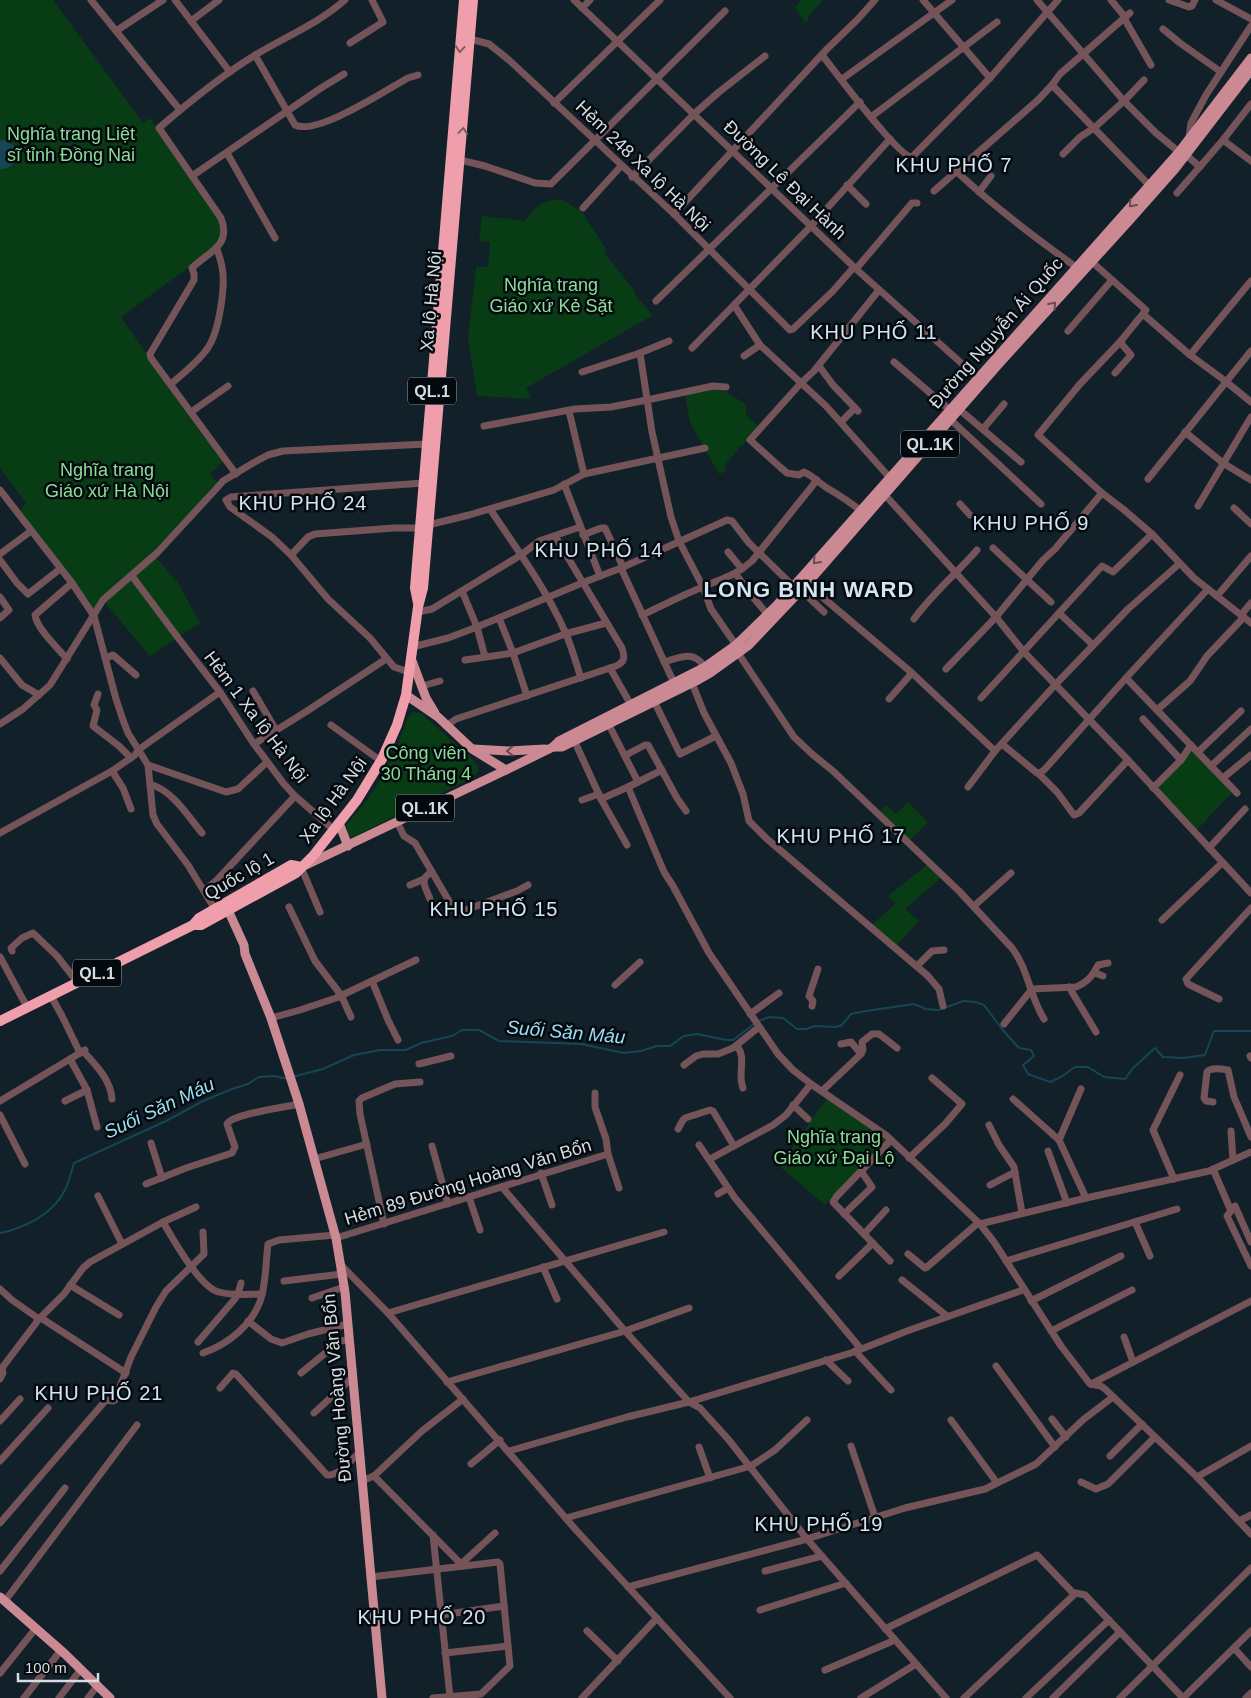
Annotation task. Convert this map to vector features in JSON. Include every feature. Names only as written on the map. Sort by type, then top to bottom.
[{"type":"highway","name":"Xa lộ Hà Nội","points":[[456,159],[464,0]]},
{"type":"highway","name":"Xa lộ Hà Nội","points":[[301,867],[313,856],[357,800],[381,761],[397,725],[406,694],[418,608],[415,588],[424,526],[454,179],[473,0]]},
{"type":"highway","name":"Xa lộ Hà Nội","points":[[424,526],[423,483],[438,360]]},
{"type":"highway","name":"Quốc lộ 1","points":[[0,1021],[193,925],[199,918],[222,910],[291,865],[301,867]]},
{"type":"main road","name":"Đường Nguyễn Ái Quốc","points":[[550,748],[562,747],[692,683],[710,673],[737,649],[768,614],[800,585],[885,495],[978,378],[1076,267],[1089,259],[1149,185],[1182,153],[1188,141],[1251,58]]},
{"type":"main road","name":"Đường Nguyễn Ái Quốc","points":[[397,822],[550,748],[559,741],[748,645],[890,478],[950,415],[960,410],[1182,153],[1251,70]]},
{"type":"main road","points":[[411,658],[426,698],[438,717],[472,749],[506,770]]},
{"type":"main road","points":[[406,694],[438,717]]},
{"type":"main road","name":"QL.1K","points":[[472,749],[509,751],[550,748]]},
{"type":"main road","name":"QL.1K","points":[[301,867],[397,822]]},
{"type":"main road","points":[[336,826],[348,846]]},
{"type":"main road","name":"Đường Hoàng Văn Bổn","points":[[222,910],[244,945],[245,954],[271,1018],[299,1104],[336,1237],[348,1324],[382,1698]]},
{"type":"main road","points":[[2,1599],[61,1650],[110,1698]]},
{"type":"street","points":[[91,0],[180,110]]},
{"type":"street","points":[[116,31],[163,0]]},
{"type":"street","points":[[175,0],[230,72]]},
{"type":"street","points":[[191,21],[219,0]]},
{"type":"street","points":[[236,474],[151,358],[150,354],[194,280],[192,268],[217,249],[224,235],[224,225],[221,218],[159,128],[230,72],[255,55],[320,20],[345,0]]},
{"type":"street","points":[[350,44],[384,20],[372,0]]},
{"type":"street","name":"Đường Lê Đại Hành","points":[[574,0],[855,268],[978,378]]},
{"type":"street","points":[[582,8],[590,0]]},
{"type":"street","points":[[554,103],[660,0]]},
{"type":"street","points":[[674,214],[875,0]]},
{"type":"street","points":[[923,0],[990,78]]},
{"type":"street","points":[[842,79],[952,0]]},
{"type":"street","points":[[1037,0],[1124,101],[1156,133],[1200,167]]},
{"type":"street","points":[[822,55],[890,139],[906,156],[912,157],[990,78],[1058,0]]},
{"type":"street","points":[[1111,0],[1126,16],[1151,66]]},
{"type":"street","points":[[1168,0],[1191,7],[1195,0]]},
{"type":"street","points":[[1216,0],[1251,19]]},
{"type":"street","points":[[456,159],[485,166],[535,183],[550,185],[726,11]]},
{"type":"street","points":[[934,191],[1038,100],[1052,86],[1060,74],[1082,53],[1126,16]]},
{"type":"street","points":[[871,117],[997,22]]},
{"type":"street","points":[[1188,141],[1192,123],[1206,94],[1251,26]]},
{"type":"street","points":[[1163,29],[1222,72]]},
{"type":"street","name":"Hẻm 248 Xa lộ Hà Nội","points":[[470,39],[495,47],[632,177],[674,214],[787,328],[792,330],[799,324],[855,268]]},
{"type":"street","points":[[255,55],[295,125],[304,128],[344,115],[408,78],[418,75]]},
{"type":"street","points":[[632,177],[694,114],[765,56]]},
{"type":"street","points":[[192,176],[344,74]]},
{"type":"street","points":[[1063,154],[1080,137],[1094,128],[1124,101],[1144,80]]},
{"type":"street","points":[[1052,86],[1149,185]]},
{"type":"street","points":[[656,301],[860,102]]},
{"type":"street","points":[[1177,193],[1251,104]]},
{"type":"street","points":[[692,348],[811,226],[890,139]]},
{"type":"street","points":[[1223,140],[1251,161]]},
{"type":"street","points":[[227,153],[276,238]]},
{"type":"street","points":[[583,208],[621,166]]},
{"type":"street","points":[[956,171],[1011,219],[1076,267]]},
{"type":"street","points":[[979,192],[991,176]]},
{"type":"street","points":[[847,185],[866,204]]},
{"type":"street","points":[[855,268],[912,202],[917,202]]},
{"type":"street","points":[[171,384],[209,347],[214,335],[223,294],[223,268],[217,249]]},
{"type":"street","points":[[1089,259],[1146,310],[1144,315],[1080,384],[1038,435],[1102,493],[1152,534],[1194,578],[1251,623]]},
{"type":"street","points":[[1068,330],[1112,280]]},
{"type":"street","points":[[1190,355],[1251,281]]},
{"type":"street","points":[[861,511],[844,497],[804,472],[799,475],[787,473],[750,440],[819,366],[879,290]]},
{"type":"street","points":[[734,305],[760,345],[826,406],[890,478]]},
{"type":"street","points":[[1144,315],[1190,355],[1251,402]]},
{"type":"street","points":[[582,372],[640,353],[668,341]]},
{"type":"street","points":[[1115,373],[1131,355],[1120,342]]},
{"type":"street","points":[[744,356],[760,345]]},
{"type":"street","points":[[1148,479],[1251,351]]},
{"type":"street","points":[[640,353],[647,400],[671,517],[679,541],[703,587],[711,610],[794,737],[833,771],[974,906],[1015,952],[1044,1019]]},
{"type":"street","points":[[894,362],[1041,504]]},
{"type":"street","points":[[819,366],[833,385],[856,410],[841,422]]},
{"type":"street","points":[[191,412],[228,386]]},
{"type":"street","points":[[484,426],[647,400],[713,386],[726,387]]},
{"type":"street","points":[[983,429],[1004,404]]},
{"type":"street","points":[[960,410],[1021,462]]},
{"type":"street","points":[[569,411],[584,474]]},
{"type":"street","points":[[1198,506],[1251,417]]},
{"type":"street","points":[[1185,432],[1224,463],[1251,480]]},
{"type":"street","points":[[0,724],[23,709],[50,685],[103,600],[157,553],[224,481],[268,455],[283,451],[427,444]]},
{"type":"street","points":[[291,554],[308,536],[315,534],[424,526],[554,490],[584,474],[705,448]]},
{"type":"street","points":[[642,615],[739,572],[758,552],[817,480]]},
{"type":"street","points":[[409,672],[394,667],[370,638],[328,599],[291,554],[272,537],[230,507],[226,500],[228,498],[423,483]]},
{"type":"street","points":[[564,484],[600,576]]},
{"type":"street","points":[[0,490],[72,582],[94,616],[123,720],[148,765],[153,815],[157,824],[188,864],[205,890],[222,910]]},
{"type":"street","points":[[946,669],[996,616],[1042,560],[1055,549],[1102,493]]},
{"type":"street","points":[[885,495],[996,616],[1024,652],[1128,760],[1250,892]]},
{"type":"street","points":[[960,504],[970,514]]},
{"type":"street","points":[[1234,508],[1251,524]]},
{"type":"street","points":[[490,509],[521,555],[566,634],[581,678]]},
{"type":"street","points":[[412,647],[448,638],[477,627],[622,568],[729,520],[758,552],[912,673],[995,751]]},
{"type":"street","points":[[418,608],[432,610],[521,555],[539,541],[580,527]]},
{"type":"street","points":[[583,535],[606,528],[642,615],[674,683]]},
{"type":"street","points":[[0,554],[31,531]]},
{"type":"street","points":[[981,698],[1102,566],[1113,572],[1152,534]]},
{"type":"street","points":[[446,726],[456,718],[622,663],[624,656],[555,536]]},
{"type":"street","points":[[993,548],[1051,602]]},
{"type":"street","points":[[914,619],[922,608],[957,574],[977,550]]},
{"type":"street","points":[[728,552],[747,590],[768,614]]},
{"type":"street","points":[[1217,596],[1251,556]]},
{"type":"street","points":[[0,560],[28,594],[60,569]]},
{"type":"street","points":[[968,787],[995,751],[1055,685],[1128,609],[1179,564]]},
{"type":"street","name":"Hẻm 1 Xa lộ Hà Nội","points":[[132,576],[220,692],[267,762],[295,796],[336,826]]},
{"type":"street","points":[[67,659],[41,628],[36,621],[35,615],[72,582]]},
{"type":"street","points":[[800,585],[824,612]]},
{"type":"street","points":[[1038,773],[1045,769],[1208,588]]},
{"type":"street","points":[[462,591],[477,627],[485,657]]},
{"type":"street","points":[[0,597],[9,610],[0,618]]},
{"type":"street","points":[[1157,710],[1190,681],[1207,656],[1243,616],[1251,603]]},
{"type":"street","points":[[1059,613],[1093,645]]},
{"type":"street","points":[[499,618],[527,696]]},
{"type":"street","points":[[465,660],[513,653],[566,634],[606,623]]},
{"type":"street","points":[[106,658],[113,656],[136,675]]},
{"type":"street","points":[[664,662],[688,656],[698,658],[705,667]]},
{"type":"street","points":[[0,658],[22,685],[39,695]]},
{"type":"street","points":[[254,744],[386,659]]},
{"type":"street","points":[[610,668],[631,705]]},
{"type":"street","points":[[889,699],[912,673]]},
{"type":"street","points":[[1126,678],[1237,793]]},
{"type":"street","points":[[422,686],[440,681]]},
{"type":"street","points":[[692,683],[704,713],[731,763],[743,794],[749,821],[767,839],[917,966],[940,989],[943,1006]]},
{"type":"street","points":[[253,691],[276,730]]},
{"type":"street","points":[[0,833],[112,771],[131,758],[138,750],[220,692]]},
{"type":"street","points":[[98,694],[94,705],[97,710],[93,726],[120,746],[131,758]]},
{"type":"street","points":[[654,701],[680,754],[716,736]]},
{"type":"street","points":[[1198,752],[1241,711]]},
{"type":"street","points":[[1143,720],[1181,760]]},
{"type":"street","points":[[608,724],[626,755],[638,782]]},
{"type":"street","points":[[332,725],[381,761]]},
{"type":"street","points":[[1212,766],[1251,729]]},
{"type":"street","points":[[574,740],[600,796],[627,845]]},
{"type":"street","points":[[1002,744],[1038,773],[1057,792],[1074,815],[1079,813],[1128,760]]},
{"type":"street","points":[[626,755],[648,745],[686,811]]},
{"type":"street","points":[[1154,788],[1181,760],[1191,745]]},
{"type":"street","points":[[1223,778],[1251,756]]},
{"type":"street","points":[[148,765],[226,792],[238,789],[267,762]]},
{"type":"street","points":[[582,800],[628,787],[662,770]]},
{"type":"street","points":[[112,771],[123,788],[131,809]]},
{"type":"street","points":[[150,784],[160,786],[167,792],[202,833]]},
{"type":"street","points":[[628,787],[664,872],[680,898],[708,953],[778,1054],[793,1070],[811,1084],[891,1140],[979,1224],[994,1242],[1023,1290],[1090,1384],[1101,1386],[1142,1424],[1197,1477],[1251,1534]]},
{"type":"street","points":[[205,890],[217,880],[295,796]]},
{"type":"street","points":[[1209,848],[1245,809]]},
{"type":"street","points":[[397,822],[404,836],[415,843],[454,911],[458,913],[528,885]]},
{"type":"street","points":[[1162,920],[1222,862]]},
{"type":"street","points":[[301,867],[320,912]]},
{"type":"street","points":[[410,885],[424,879],[426,875],[432,872]]},
{"type":"street","points":[[974,906],[1010,873]]},
{"type":"street","points":[[424,879],[430,900]]},
{"type":"street","points":[[289,907],[315,961],[341,995],[351,1017]]},
{"type":"street","points":[[1219,999],[1188,984],[1186,979],[1251,908]]},
{"type":"street","points":[[12,951],[11,948],[15,943],[32,932],[57,956],[78,983]]},
{"type":"street","points":[[917,966],[932,951],[944,950]]},
{"type":"street","points":[[0,957],[27,1007]]},
{"type":"street","points":[[271,1018],[341,995],[416,960]]},
{"type":"street","points":[[615,985],[640,962]]},
{"type":"street","points":[[1004,1024],[1032,990],[1082,984],[1095,973],[1098,964],[1108,963]]},
{"type":"street","points":[[812,1006],[813,1001],[809,996],[818,969]]},
{"type":"street","points":[[1095,973],[1103,976]]},
{"type":"street","points":[[372,981],[398,1040]]},
{"type":"street","points":[[1068,987],[1096,1032]]},
{"type":"street","points":[[750,1014],[779,993]]},
{"type":"street","points":[[51,996],[83,1051],[108,1084],[112,1091],[112,1099]]},
{"type":"street","points":[[684,1065],[696,1056],[718,1054],[737,1046],[757,1024]]},
{"type":"street","points":[[822,1091],[863,1052],[863,1040],[875,1033],[897,1048]]},
{"type":"street","points":[[841,1044],[851,1042],[861,1054]]},
{"type":"street","points":[[737,1046],[742,1055],[740,1081],[743,1088]]},
{"type":"street","points":[[0,1101],[83,1051]]},
{"type":"street","points":[[419,1064],[451,1056]]},
{"type":"street","points":[[70,1059],[87,1090],[97,1127]]},
{"type":"street","points":[[1213,1102],[1206,1101],[1204,1098],[1207,1072],[1215,1069],[1228,1070],[1234,1097],[1251,1137]]},
{"type":"street","points":[[1174,1179],[1153,1130],[1180,1075]]},
{"type":"street","points":[[909,1158],[945,1124],[962,1104],[932,1078]]},
{"type":"street","points":[[384,1224],[360,1114],[359,1101],[395,1084],[420,1082]]},
{"type":"street","points":[[710,1159],[773,1125],[786,1115],[811,1084]]},
{"type":"street","points":[[1059,1140],[1081,1089]]},
{"type":"street","points":[[65,1101],[87,1090]]},
{"type":"street","points":[[595,1093],[595,1107],[619,1188]]},
{"type":"street","points":[[1013,1099],[1059,1140],[1086,1198]]},
{"type":"street","points":[[146,1184],[232,1152],[235,1147],[227,1124],[230,1120],[247,1114],[299,1104]]},
{"type":"street","points":[[793,1105],[808,1119]]},
{"type":"street","points":[[678,1129],[686,1118],[710,1110],[716,1116],[734,1146]]},
{"type":"street","points":[[0,1115],[25,1164]]},
{"type":"street","points":[[989,1125],[999,1145],[1013,1164],[1022,1213]]},
{"type":"street","points":[[1231,1131],[1233,1160]]},
{"type":"street","points":[[890,1261],[835,1205],[834,1199],[891,1140]]},
{"type":"street","points":[[151,1143],[162,1178]]},
{"type":"street","points":[[314,1159],[367,1144]]},
{"type":"street","points":[[699,1145],[728,1188],[891,1390]]},
{"type":"street","points":[[432,1146],[448,1204]]},
{"type":"street","points":[[1048,1151],[1067,1203]]},
{"type":"street","points":[[908,1254],[925,1268],[979,1224],[1213,1169],[1251,1152]]},
{"type":"street","name":"Hẻm 89 Đường Hoàng Văn Bổn","points":[[262,1294],[268,1244],[279,1240],[336,1237],[384,1224],[608,1154]]},
{"type":"street","points":[[1213,1169],[1231,1211],[1227,1216],[1251,1266]]},
{"type":"street","points":[[844,1214],[872,1187],[861,1171]]},
{"type":"street","points":[[990,1185],[1015,1172]]},
{"type":"street","points":[[541,1174],[552,1205]]},
{"type":"street","points":[[502,1187],[689,1402],[700,1408],[750,1466],[807,1539],[946,1698]]},
{"type":"street","points":[[718,1194],[728,1188]]},
{"type":"street","points":[[98,1196],[122,1244]]},
{"type":"street","points":[[469,1197],[480,1230]]},
{"type":"street","points":[[1235,1206],[1251,1242]]},
{"type":"street","points":[[0,1379],[3,1373],[1,1367],[83,1268],[122,1244],[196,1207]]},
{"type":"street","points":[[1006,1261],[1177,1208]]},
{"type":"street","points":[[864,1234],[886,1210]]},
{"type":"street","points":[[163,1222],[190,1266],[214,1290],[238,1294],[262,1294],[254,1314],[238,1334],[223,1345],[202,1353]]},
{"type":"street","points":[[1135,1222],[1150,1256]]},
{"type":"street","points":[[0,1523],[106,1400],[115,1400],[131,1357],[156,1306],[166,1291],[204,1254],[203,1232]]},
{"type":"street","points":[[388,1313],[664,1232]]},
{"type":"street","points":[[839,1276],[873,1243]]},
{"type":"street","points":[[1031,1301],[1121,1256]]},
{"type":"street","points":[[543,1267],[557,1299]]},
{"type":"street","points":[[284,1282],[342,1270],[388,1313],[566,1518],[730,1698]]},
{"type":"street","points":[[902,1280],[947,1316]]},
{"type":"street","points":[[198,1342],[238,1294],[241,1284]]},
{"type":"street","points":[[70,1285],[119,1315]]},
{"type":"street","points":[[312,1298],[344,1287]]},
{"type":"street","points":[[0,1289],[12,1300],[126,1373]]},
{"type":"street","points":[[509,1451],[627,1417],[689,1402],[858,1350],[947,1316],[1023,1290]]},
{"type":"street","points":[[1051,1330],[1132,1290]]},
{"type":"street","points":[[1090,1384],[1250,1304]]},
{"type":"street","points":[[447,1382],[626,1331],[689,1308]]},
{"type":"street","points":[[248,1321],[271,1339],[282,1343],[348,1324]]},
{"type":"street","points":[[1124,1336],[1133,1362]]},
{"type":"street","points":[[301,1372],[340,1341],[349,1340]]},
{"type":"street","points":[[826,1360],[848,1381]]},
{"type":"street","points":[[996,1366],[1055,1446]]},
{"type":"street","points":[[220,1388],[232,1374],[236,1374],[327,1475],[337,1473],[360,1452]]},
{"type":"street","points":[[314,1413],[352,1378]]},
{"type":"street","points":[[628,1587],[807,1539],[904,1508],[985,1489],[1036,1464],[1084,1419],[1113,1397]]},
{"type":"street","points":[[0,1421],[20,1399]]},
{"type":"street","points":[[362,1481],[374,1476],[422,1431],[463,1399]]},
{"type":"street","points":[[0,1461],[48,1408]]},
{"type":"street","points":[[566,1518],[750,1466],[775,1450],[807,1420]]},
{"type":"street","points":[[951,1420],[998,1483]]},
{"type":"street","points":[[1052,1420],[1066,1437]]},
{"type":"street","points":[[1110,1456],[1142,1424]]},
{"type":"street","points":[[2,1599],[137,1425]]},
{"type":"street","points":[[1081,1482],[1096,1489],[1108,1484],[1155,1437]]},
{"type":"street","points":[[471,1464],[500,1440]]},
{"type":"street","points":[[851,1446],[875,1517]]},
{"type":"street","points":[[1197,1477],[1251,1446]]},
{"type":"street","points":[[700,1447],[710,1478]]},
{"type":"street","points":[[374,1476],[462,1565]]},
{"type":"street","points":[[0,1570],[65,1488]]},
{"type":"street","points":[[1239,1521],[1251,1515]]},
{"type":"street","points":[[462,1565],[495,1533]]},
{"type":"street","points":[[432,1535],[450,1697]]},
{"type":"street","points":[[885,1629],[1037,1555],[1074,1594]]},
{"type":"street","points":[[765,1571],[822,1556]]},
{"type":"street","points":[[370,1577],[462,1565],[498,1562],[500,1564],[510,1666],[481,1696],[433,1698]]},
{"type":"street","points":[[1120,1698],[1250,1571]]},
{"type":"street","points":[[760,1610],[846,1583]]},
{"type":"street","points":[[964,1698],[1074,1594],[1080,1592],[1183,1698],[1250,1635]]},
{"type":"street","points":[[441,1615],[504,1606]]},
{"type":"street","points":[[582,1698],[657,1618]]},
{"type":"street","points":[[1026,1698],[1109,1620]]},
{"type":"street","points":[[0,1673],[36,1628]]},
{"type":"street","points":[[587,1631],[618,1660]]},
{"type":"street","points":[[1053,1698],[1120,1632]]},
{"type":"street","points":[[825,1670],[895,1640]]},
{"type":"street","points":[[445,1653],[508,1646]]},
{"type":"street","points":[[1234,1648],[1251,1667]]},
{"type":"street","points":[[24,1698],[61,1650]]},
{"type":"street","points":[[861,1698],[916,1664]]},
{"type":"street","points":[[59,1698],[80,1669]]},
{"type":"street","points":[[88,1698],[97,1686]]},
{"type":"street","points":[[1246,1698],[1251,1693]]},
{"type":"green space","points":[[0,0],[53,0],[143,123],[150,118],[220,219],[223,235],[216,247],[121,317],[224,461],[210,474],[218,483],[153,554],[178,583],[200,623],[150,656],[102,599],[94,612],[19,512],[26,503],[0,468]]},
{"type":"green space","points":[[801,0],[823,0],[805,23],[795,7]]},
{"type":"green space","name":"Nghĩa trang Giáo xứ Kẻ Sặt","points":[[561,199],[582,212],[606,249],[604,253],[632,287],[636,296],[653,315],[526,388],[531,399],[477,396],[468,339],[476,267],[488,267],[490,242],[479,241],[482,216],[525,221],[540,205],[548,201]]},
{"type":"green space","points":[[713,388],[721,389],[747,405],[745,408],[746,415],[760,428],[724,466],[727,469],[719,474],[690,422],[685,395]]},
{"type":"green space","name":"Công viên 30 Tháng 4","points":[[413,712],[421,713],[474,761],[478,766],[478,772],[472,778],[353,837],[349,836],[346,825],[365,803],[382,778],[396,749],[408,717]]},
{"type":"green space","points":[[1191,748],[1233,791],[1196,831],[1156,788]]},
{"type":"green space","points":[[908,802],[928,822],[909,841],[879,813],[886,805],[896,814]]},
{"type":"green space","points":[[928,864],[942,877],[905,909],[919,921],[896,946],[872,925],[896,903],[888,896]]},
{"type":"green space","name":"Nghĩa trang Giáo xứ Đại Lộ","points":[[828,1097],[888,1140],[825,1205],[779,1166]]},
{"type":"water","points":[[0,140],[7,141],[12,145],[16,154],[12,164],[7,168],[0,169]]},
{"type":"waterway","name":"Suối Săn Máu","points":[[759,1021],[769,1017],[783,1018],[797,1029],[815,1026],[836,1027],[842,1025],[851,1014],[866,1011],[914,1004],[926,1009],[939,1010],[963,1001],[976,1002],[984,1005],[1019,1048],[1031,1050],[1034,1056],[1023,1065],[1028,1074],[1050,1082],[1075,1067],[1088,1067],[1104,1077],[1125,1079],[1133,1068],[1155,1048],[1163,1057],[1184,1058],[1205,1055],[1214,1031],[1251,1031]]},
{"type":"waterway","name":"Suối Săn Máu","points":[[292,1077],[323,1069],[354,1055],[380,1050],[406,1050],[421,1043],[452,1036],[462,1030],[479,1030],[499,1041],[581,1044],[624,1053],[641,1051],[657,1046],[670,1046],[684,1036],[697,1034],[733,1040],[754,1024]]},
{"type":"waterway","name":"Suối Săn Máu","points":[[0,1233],[19,1228],[46,1213],[60,1199],[69,1180],[74,1163],[166,1121],[203,1101],[248,1084],[259,1077],[274,1076],[288,1078]]},
{"type":"district","name":"KHU PHỐ 7","points":[[954,165]]},
{"type":"district","name":"KHU PHỐ 11","points":[[874,332]]},
{"type":"district","name":"KHU PHỐ 24","points":[[303,503]]},
{"type":"district","name":"KHU PHỐ 9","points":[[1031,523]]},
{"type":"district","name":"KHU PHỐ 14","points":[[599,550]]},
{"type":"district","name":"LONG BINH WARD","points":[[809,589]]},
{"type":"district","name":"KHU PHỐ 17","points":[[841,836]]},
{"type":"district","name":"KHU PHỐ 15","points":[[494,909]]},
{"type":"district","name":"KHU PHỐ 21","points":[[99,1393]]},
{"type":"district","name":"KHU PHỐ 19","points":[[819,1524]]},
{"type":"district","name":"KHU PHỐ 20","points":[[422,1617]]},
{"type":"park label","name":"Nghĩa trang Liệt sĩ tỉnh Đồng Nai","points":[[71,144]]},
{"type":"park label","name":"Nghĩa trang Giáo xứ Hà Nội","points":[[107,480]]}]
